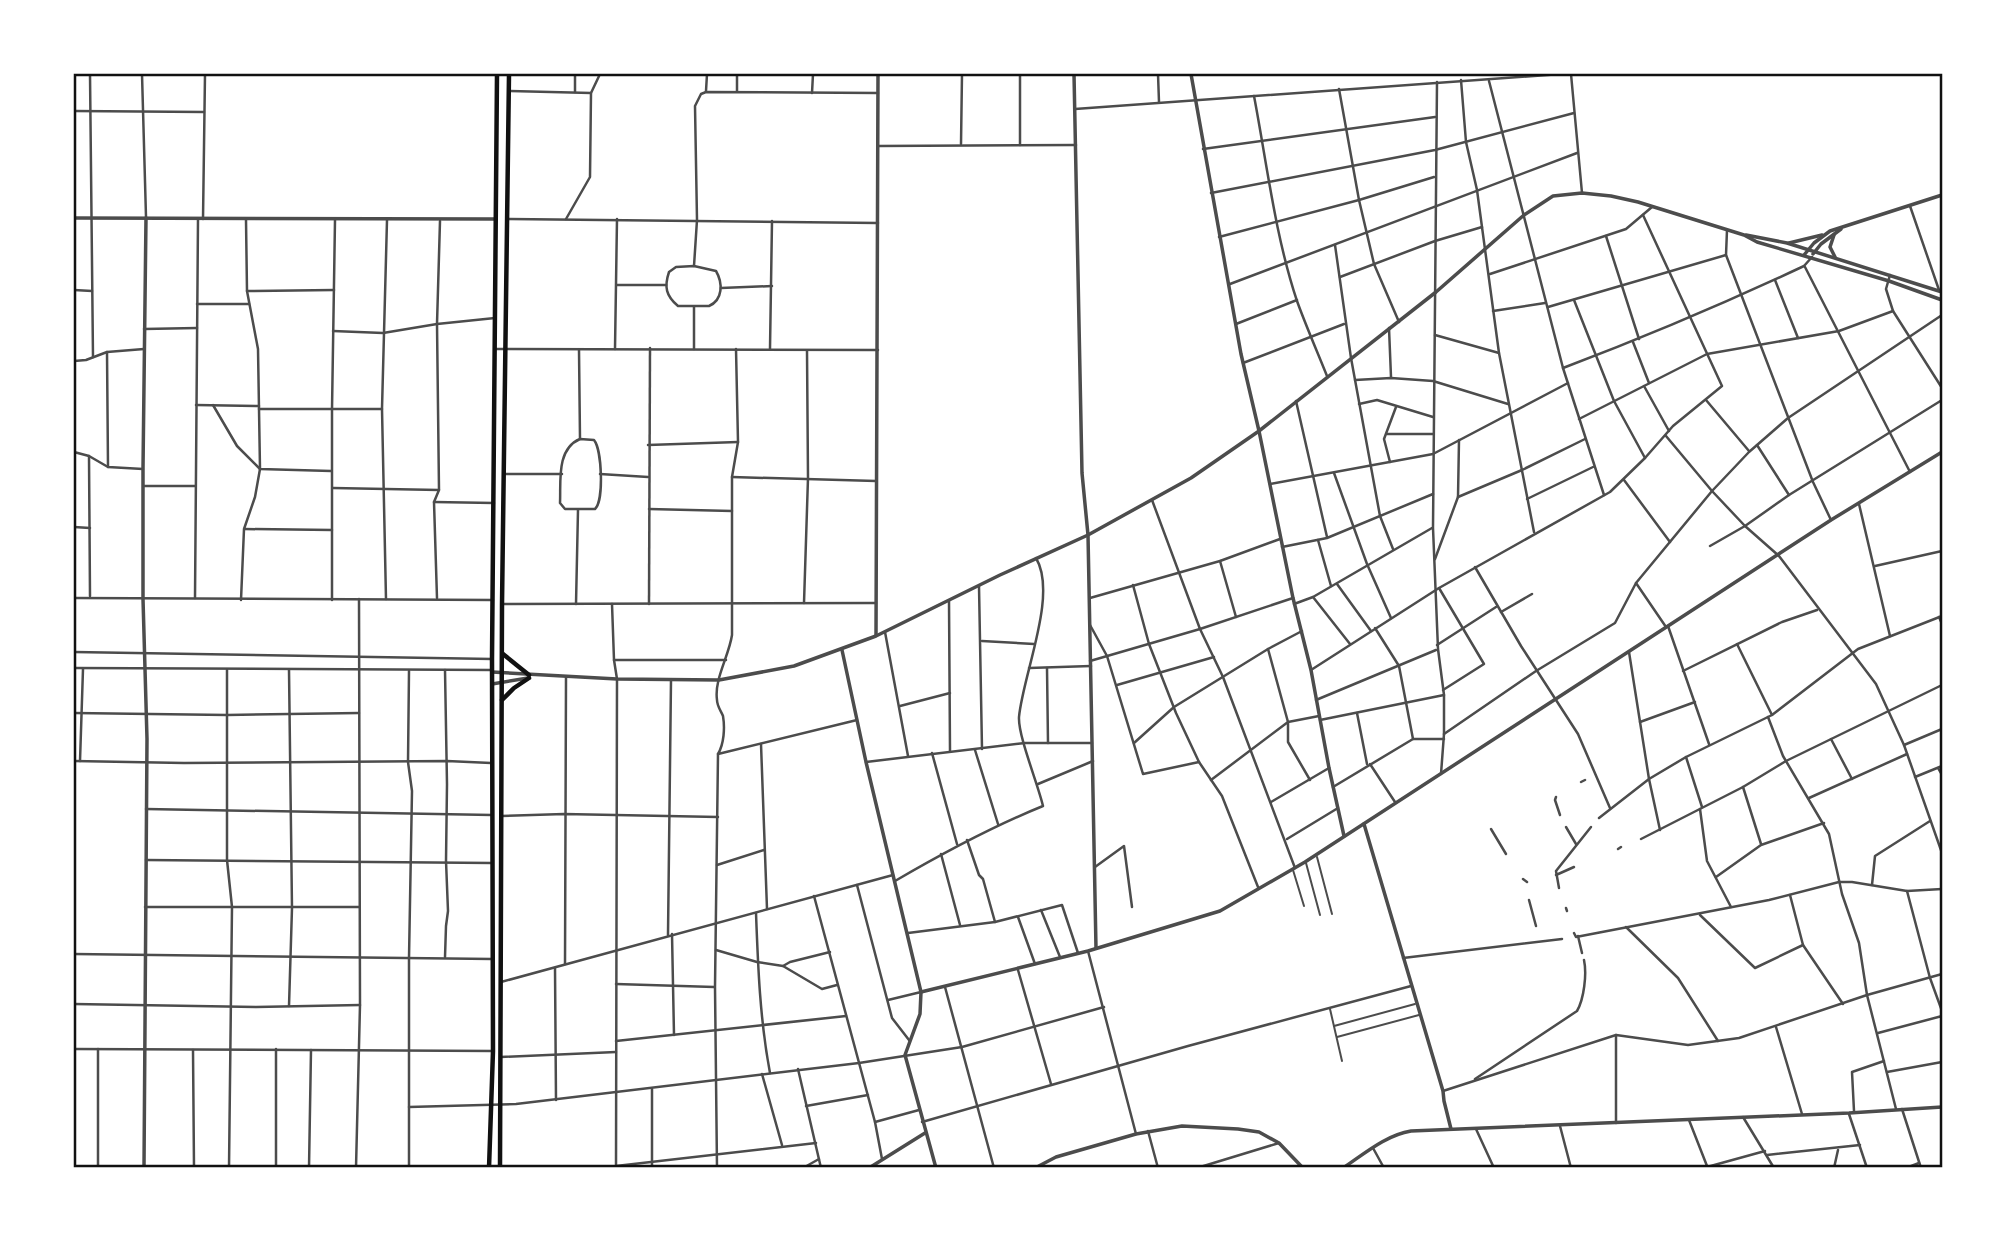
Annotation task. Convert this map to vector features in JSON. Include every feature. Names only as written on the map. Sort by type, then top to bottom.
[{"type":"main road","points":[[489,1167],[493,1051],[491,762],[497,74]]},
{"type":"main road","points":[[500,1167],[503,474],[509,219],[509,74]]},
{"type":"main road","points":[[502,653],[529,677],[513,688],[502,701]]},
{"type":"street","points":[[90,74],[93,356]]},
{"type":"street","points":[[142,74],[146,218],[143,599],[147,713],[144,1167]]},
{"type":"street","points":[[195,599],[197,304],[205,74]]},
{"type":"street","points":[[575,74],[575,92]]},
{"type":"street","points":[[566,219],[590,174],[591,93],[600,74]]},
{"type":"street","points":[[706,74],[706,92]]},
{"type":"street","points":[[737,74],[737,91]]},
{"type":"street","points":[[812,93],[813,74]]},
{"type":"street","points":[[876,636],[878,74]]},
{"type":"street","points":[[961,145],[962,74]]},
{"type":"street","points":[[1020,74],[1020,145]]},
{"type":"street","points":[[1074,74],[1082,473],[1090,598],[1096,948]]},
{"type":"street","points":[[1158,74],[1159,103]]},
{"type":"street","points":[[1191,74],[1243,363],[1294,604],[1311,670],[1344,836]]},
{"type":"street","points":[[1075,109],[1561,74]]},
{"type":"street","points":[[1571,74],[1581,193]]},
{"type":"street","points":[[1489,79],[1567,383],[1604,495]]},
{"type":"street","points":[[1461,80],[1466,142],[1477,190],[1499,353],[1535,533]]},
{"type":"street","points":[[1437,82],[1434,177],[1436,292],[1433,528],[1437,647],[1444,695],[1441,774]]},
{"type":"street","points":[[1339,89],[1359,200],[1374,264],[1399,322]]},
{"type":"street","points":[[510,91],[591,93]]},
{"type":"street","points":[[694,265],[697,220],[695,106],[699,98],[706,92],[737,91],[878,93]]},
{"type":"street","points":[[1254,96],[1286,262],[1297,300],[1328,377]]},
{"type":"street","points":[[74,111],[204,112]]},
{"type":"street","points":[[1211,193],[1435,150],[1574,113]]},
{"type":"street","points":[[1203,149],[1435,117]]},
{"type":"street","points":[[878,146],[1076,145]]},
{"type":"street","points":[[1230,284],[1577,153]]},
{"type":"street","points":[[1219,237],[1434,177]]},
{"type":"street","points":[[492,684],[539,676],[719,680],[794,666],[876,636],[1088,535],[1191,478],[1259,431],[1399,322],[1524,215],[1553,196],[1581,193],[1611,196],[1652,206],[1744,235],[1787,243],[1837,259],[1942,300]]},
{"type":"street","points":[[1787,243],[1824,234],[1942,195]]},
{"type":"street","points":[[1490,274],[1626,229],[1652,206]]},
{"type":"street","points":[[1910,206],[1941,291]]},
{"type":"street","points":[[1311,670],[1439,588],[1604,495],[1624,480],[1669,431],[1723,385],[1689,318],[1643,215]]},
{"type":"street","points":[[74,218],[440,221],[496,219]]},
{"type":"street","points":[[509,219],[878,223]]},
{"type":"street","points":[[615,349],[617,219]]},
{"type":"street","points":[[241,600],[244,529],[255,497],[260,469],[257,336],[247,291],[246,220]]},
{"type":"street","points":[[332,600],[335,220]]},
{"type":"street","points":[[386,599],[382,409],[387,220]]},
{"type":"street","points":[[437,599],[434,502],[439,490],[437,324],[440,221]]},
{"type":"street","points":[[770,349],[772,221]]},
{"type":"street","points":[[1340,277],[1435,241],[1482,227]]},
{"type":"street","points":[[1563,368],[1633,342],[1804,266],[1814,252],[1843,228]]},
{"type":"street","points":[[1727,230],[1726,255],[1813,482],[1831,520]]},
{"type":"street","points":[[1835,233],[1830,247],[1837,259]]},
{"type":"street","points":[[1804,255],[1824,234]]},
{"type":"street","points":[[1744,235],[1757,242],[1941,291]]},
{"type":"street","points":[[1606,236],[1639,339]]},
{"type":"street","points":[[1335,245],[1359,404],[1380,516],[1392,549]]},
{"type":"street","points":[[1548,307],[1726,255]]},
{"type":"street","points":[[694,265],[716,271],[721,288],[714,304],[694,307],[678,306],[667,295],[666,285],[669,272],[676,267],[694,265]]},
{"type":"street","points":[[1804,266],[1910,472]]},
{"type":"street","points":[[1889,278],[1886,289],[1893,311],[1942,388]]},
{"type":"street","points":[[1775,280],[1798,338]]},
{"type":"street","points":[[616,285],[666,285]]},
{"type":"street","points":[[721,288],[772,286]]},
{"type":"street","points":[[74,290],[92,290]]},
{"type":"street","points":[[247,291],[334,290]]},
{"type":"street","points":[[1236,324],[1297,300]]},
{"type":"street","points":[[1574,300],[1614,401],[1644,458]]},
{"type":"street","points":[[1493,311],[1546,302]]},
{"type":"street","points":[[197,304],[249,304]]},
{"type":"street","points":[[694,307],[694,349]]},
{"type":"street","points":[[1578,419],[1707,354],[1839,331],[1893,311]]},
{"type":"street","points":[[1333,787],[1413,739],[1444,737],[1536,671],[1615,623],[1636,583],[1712,491],[1757,444],[1788,418],[1942,315]]},
{"type":"street","points":[[333,331],[383,333],[495,318]]},
{"type":"street","points":[[1243,363],[1345,324]]},
{"type":"street","points":[[144,329],[197,328]]},
{"type":"street","points":[[1390,328],[1391,378]]},
{"type":"street","points":[[1435,335],[1499,353]]},
{"type":"street","points":[[1633,342],[1649,383]]},
{"type":"street","points":[[649,604],[650,348]]},
{"type":"street","points":[[74,362],[107,352],[144,349]]},
{"type":"street","points":[[495,349],[878,350]]},
{"type":"street","points":[[717,1167],[715,987],[718,754],[723,746],[723,715],[716,701],[732,635],[732,477],[738,442],[736,349]]},
{"type":"street","points":[[579,350],[580,439]]},
{"type":"street","points":[[804,603],[808,478],[807,350]]},
{"type":"street","points":[[107,352],[108,467]]},
{"type":"street","points":[[1355,380],[1391,378],[1433,381],[1508,404]]},
{"type":"street","points":[[1270,484],[1433,454],[1567,383]]},
{"type":"street","points":[[1644,386],[1669,431]]},
{"type":"street","points":[[1359,404],[1377,400],[1434,417]]},
{"type":"street","points":[[1710,545],[1745,526],[1789,495],[1942,400]]},
{"type":"street","points":[[1296,401],[1327,538]]},
{"type":"street","points":[[1706,401],[1749,452]]},
{"type":"street","points":[[197,405],[382,409]]},
{"type":"street","points":[[213,405],[237,446],[260,469],[331,471]]},
{"type":"street","points":[[1390,462],[1384,439],[1396,407]]},
{"type":"street","points":[[1387,434],[1433,434]]},
{"type":"street","points":[[1666,436],[1712,491],[1745,526],[1779,556],[1881,692],[1904,745],[1942,853]]},
{"type":"street","points":[[580,439],[592,440],[598,444],[599,507],[565,509],[560,505],[565,452],[571,444],[580,439]]},
{"type":"street","points":[[1458,497],[1585,439]]},
{"type":"street","points":[[1434,566],[1458,497],[1459,440]]},
{"type":"street","points":[[648,444],[738,442]]},
{"type":"street","points":[[1757,444],[1789,495]]},
{"type":"street","points":[[74,452],[89,456],[108,467],[143,469]]},
{"type":"street","points":[[888,1000],[1088,951],[1220,911],[1294,869],[1831,520],[1942,452]]},
{"type":"street","points":[[89,456],[90,598]]},
{"type":"street","points":[[1527,499],[1594,467]]},
{"type":"street","points":[[1334,473],[1367,564],[1391,618]]},
{"type":"street","points":[[503,474],[562,474]]},
{"type":"street","points":[[600,474],[648,477]]},
{"type":"street","points":[[732,477],[877,481]]},
{"type":"street","points":[[1624,480],[1670,542]]},
{"type":"street","points":[[144,486],[195,486]]},
{"type":"street","points":[[332,488],[439,490]]},
{"type":"street","points":[[1282,547],[1327,538],[1433,494]]},
{"type":"street","points":[[1152,500],[1200,629],[1223,677],[1272,802],[1286,840],[1304,906]]},
{"type":"street","points":[[434,502],[494,503]]},
{"type":"street","points":[[1859,504],[1889,636]]},
{"type":"street","points":[[649,509],[732,511]]},
{"type":"street","points":[[576,604],[578,510]]},
{"type":"street","points":[[74,527],[90,528]]},
{"type":"street","points":[[1294,604],[1337,584],[1392,549],[1433,528]]},
{"type":"street","points":[[244,529],[332,530]]},
{"type":"street","points":[[1090,598],[1220,561],[1281,539]]},
{"type":"street","points":[[1318,540],[1331,586]]},
{"type":"street","points":[[1875,566],[1942,551]]},
{"type":"street","points":[[895,881],[998,824],[1043,806],[1019,719],[1042,606],[1042,568],[1036,558]]},
{"type":"street","points":[[1220,561],[1236,617]]},
{"type":"street","points":[[1475,567],[1536,671],[1578,734],[1610,808]]},
{"type":"street","points":[[1636,583],[1667,627],[1709,744]]},
{"type":"street","points":[[1337,584],[1371,631]]},
{"type":"street","points":[[1133,585],[1149,644],[1174,707],[1199,762],[1222,796],[1259,889]]},
{"type":"street","points":[[979,586],[982,749]]},
{"type":"street","points":[[1439,588],[1483,665],[1443,690]]},
{"type":"street","points":[[1501,613],[1532,594]]},
{"type":"street","points":[[1313,597],[1350,645]]},
{"type":"street","points":[[74,598],[493,600]]},
{"type":"street","points":[[1029,668],[1091,664],[1107,656],[1293,598]]},
{"type":"street","points":[[356,1167],[360,1050],[359,599]]},
{"type":"street","points":[[948,600],[950,751]]},
{"type":"street","points":[[502,604],[876,603]]},
{"type":"street","points":[[612,604],[617,679],[618,816],[616,1167],[816,1143]]},
{"type":"street","points":[[1316,700],[1399,666],[1437,647],[1497,606]]},
{"type":"street","points":[[1683,671],[1788,619],[1818,610]]},
{"type":"street","points":[[1599,818],[1649,779],[1709,744],[1770,716],[1851,653],[1941,616],[1942,624]]},
{"type":"street","points":[[1090,625],[1107,656],[1143,774],[1199,762]]},
{"type":"street","points":[[1375,628],[1399,666],[1413,739]]},
{"type":"street","points":[[884,631],[908,756]]},
{"type":"street","points":[[1134,743],[1174,707],[1302,631]]},
{"type":"street","points":[[980,641],[1034,644]]},
{"type":"street","points":[[1737,644],[1770,716],[1786,761],[1824,823],[1830,839],[1839,882],[1859,943],[1867,995],[1896,1109]]},
{"type":"street","points":[[1268,649],[1288,722],[1288,742],[1310,780]]},
{"type":"street","points":[[842,650],[921,992],[920,1014],[905,1055],[935,1165],[930,1167]]},
{"type":"street","points":[[74,652],[492,659]]},
{"type":"street","points":[[1629,652],[1660,830]]},
{"type":"street","points":[[1117,685],[1214,657]]},
{"type":"street","points":[[614,660],[726,660]]},
{"type":"street","points":[[74,668],[445,670],[492,671],[529,677]]},
{"type":"street","points":[[80,761],[83,668]]},
{"type":"street","points":[[1047,668],[1048,743]]},
{"type":"street","points":[[227,670],[227,860],[232,907],[229,1167]]},
{"type":"street","points":[[289,670],[292,908],[289,1006]]},
{"type":"street","points":[[445,670],[448,911],[445,958]]},
{"type":"street","points":[[409,671],[408,762],[412,791],[408,958],[409,1167]]},
{"type":"street","points":[[565,964],[566,677]]},
{"type":"street","points":[[671,680],[668,817],[674,1035]]},
{"type":"street","points":[[1641,839],[1743,787],[1786,761],[1942,685]]},
{"type":"street","points":[[900,706],[950,693]]},
{"type":"street","points":[[1211,780],[1288,722],[1357,713],[1444,695]]},
{"type":"street","points":[[1640,722],[1695,702]]},
{"type":"street","points":[[74,713],[359,713]]},
{"type":"street","points":[[1357,713],[1368,765],[1396,803]]},
{"type":"street","points":[[718,754],[857,720]]},
{"type":"street","points":[[1904,745],[1942,729]]},
{"type":"street","points":[[1831,739],[1852,779]]},
{"type":"street","points":[[866,762],[1025,743],[1093,743]]},
{"type":"street","points":[[761,744],[767,909]]},
{"type":"street","points":[[974,749],[998,824]]},
{"type":"street","points":[[932,753],[957,845]]},
{"type":"street","points":[[1809,798],[1907,754]]},
{"type":"street","points":[[1686,757],[1701,808],[1707,861],[1731,907]]},
{"type":"street","points":[[74,761],[226,764],[491,762]]},
{"type":"street","points":[[1038,784],[1093,761]]},
{"type":"street","points":[[1915,777],[1940,767],[1942,775]]},
{"type":"street","points":[[1272,802],[1329,768]]},
{"type":"street","points":[[1743,787],[1761,845]]},
{"type":"street","points":[[1556,797],[1560,815]]},
{"type":"street","points":[[1286,840],[1338,808]]},
{"type":"street","points":[[146,809],[492,815]]},
{"type":"street","points":[[501,816],[564,814],[718,817]]},
{"type":"street","points":[[1871,885],[1875,856],[1930,821]]},
{"type":"street","points":[[1716,877],[1761,845],[1824,823]]},
{"type":"street","points":[[1364,824],[1443,1091],[1451,1129]]},
{"type":"street","points":[[1566,827],[1576,844]]},
{"type":"street","points":[[1554,875],[1591,827]]},
{"type":"street","points":[[1491,829],[1506,853]]},
{"type":"street","points":[[1937,838],[1942,837]]},
{"type":"street","points":[[967,840],[979,875],[983,878],[995,922]]},
{"type":"street","points":[[1095,867],[1124,846],[1132,907]]},
{"type":"street","points":[[717,865],[764,850]]},
{"type":"street","points":[[941,854],[961,926]]},
{"type":"street","points":[[1316,855],[1332,914]]},
{"type":"street","points":[[146,860],[291,859],[492,863]]},
{"type":"street","points":[[1305,862],[1320,915]]},
{"type":"street","points":[[1554,875],[1574,867]]},
{"type":"street","points":[[501,982],[893,875]]},
{"type":"street","points":[[1554,875],[1559,888]]},
{"type":"street","points":[[1525,881],[1525,888]]},
{"type":"street","points":[[1582,953],[1576,935],[1699,914],[1839,882],[1907,891],[1942,889]]},
{"type":"street","points":[[857,885],[894,1023],[909,1040]]},
{"type":"street","points":[[1907,891],[1930,978],[1942,1011]]},
{"type":"street","points":[[1790,895],[1803,945],[1843,1004]]},
{"type":"street","points":[[814,896],[875,1122],[882,1159]]},
{"type":"street","points":[[1529,900],[1536,926]]},
{"type":"street","points":[[908,933],[995,922],[1062,905],[1078,953]]},
{"type":"street","points":[[145,907],[360,907]]},
{"type":"street","points":[[1041,910],[1060,957]]},
{"type":"street","points":[[756,912],[762,1025],[770,1073]]},
{"type":"street","points":[[1699,914],[1755,968],[1803,945]]},
{"type":"street","points":[[1018,917],[1035,964]]},
{"type":"street","points":[[1626,927],[1678,978],[1719,1042]]},
{"type":"street","points":[[1539,937],[1541,943]]},
{"type":"street","points":[[1403,958],[1562,939]]},
{"type":"street","points":[[716,950],[757,962],[783,966],[822,989],[837,985]]},
{"type":"street","points":[[1088,951],[1136,1134]]},
{"type":"street","points":[[783,966],[831,952]]},
{"type":"street","points":[[74,954],[492,959]]},
{"type":"street","points":[[1472,1082],[1577,1011],[1580,1006],[1584,960]]},
{"type":"street","points":[[555,968],[556,1100]]},
{"type":"street","points":[[1017,968],[1051,1084]]},
{"type":"street","points":[[1443,1091],[1616,1035],[1688,1045],[1719,1042],[1776,1027],[1867,995],[1942,974]]},
{"type":"street","points":[[616,984],[715,987]]},
{"type":"street","points":[[922,1122],[1411,986]]},
{"type":"street","points":[[945,987],[994,1167]]},
{"type":"street","points":[[1334,1026],[1416,1003]]},
{"type":"street","points":[[74,1004],[360,1005]]},
{"type":"street","points":[[409,1107],[501,1106],[859,1063],[962,1047],[1104,1007]]},
{"type":"street","points":[[1330,1009],[1342,1061]]},
{"type":"street","points":[[1337,1037],[1420,1015]]},
{"type":"street","points":[[616,1041],[846,1016]]},
{"type":"street","points":[[1877,1033],[1942,1016]]},
{"type":"street","points":[[1776,1027],[1803,1115]]},
{"type":"street","points":[[1616,1035],[1616,1123]]},
{"type":"street","points":[[74,1049],[493,1051]]},
{"type":"street","points":[[98,1049],[98,1167]]},
{"type":"street","points":[[276,1049],[276,1167]]},
{"type":"street","points":[[193,1050],[194,1167]]},
{"type":"street","points":[[309,1167],[312,1050]]},
{"type":"street","points":[[501,1057],[617,1052]]},
{"type":"street","points":[[1867,1167],[1851,1113],[1852,1072],[1884,1061]]},
{"type":"street","points":[[1887,1072],[1942,1062]]},
{"type":"street","points":[[798,1069],[821,1167]]},
{"type":"street","points":[[762,1074],[782,1147]]},
{"type":"street","points":[[652,1089],[652,1167]]},
{"type":"street","points":[[806,1106],[868,1095]]},
{"type":"street","points":[[1343,1167],[1406,1132],[1942,1107]]},
{"type":"street","points":[[1902,1109],[1920,1165],[1906,1167]]},
{"type":"street","points":[[875,1122],[919,1110]]},
{"type":"street","points":[[1743,1117],[1774,1167]]},
{"type":"street","points":[[1689,1120],[1708,1167],[1766,1153],[1839,1149],[1860,1145]]},
{"type":"street","points":[[1038,1167],[1056,1157],[1136,1134],[1182,1126],[1259,1132],[1279,1143],[1303,1167]]},
{"type":"street","points":[[1560,1126],[1571,1167]]},
{"type":"street","points":[[1476,1129],[1494,1167]]},
{"type":"street","points":[[1148,1131],[1158,1167]]},
{"type":"street","points":[[869,1167],[925,1133]]},
{"type":"street","points":[[1197,1167],[1279,1143]]},
{"type":"street","points":[[1373,1148],[1384,1167]]},
{"type":"street","points":[[1834,1167],[1839,1149]]},
{"type":"street","points":[[803,1167],[819,1158]]},
{"type":"street","points":[[1294,1158],[1295,1167]]}]
